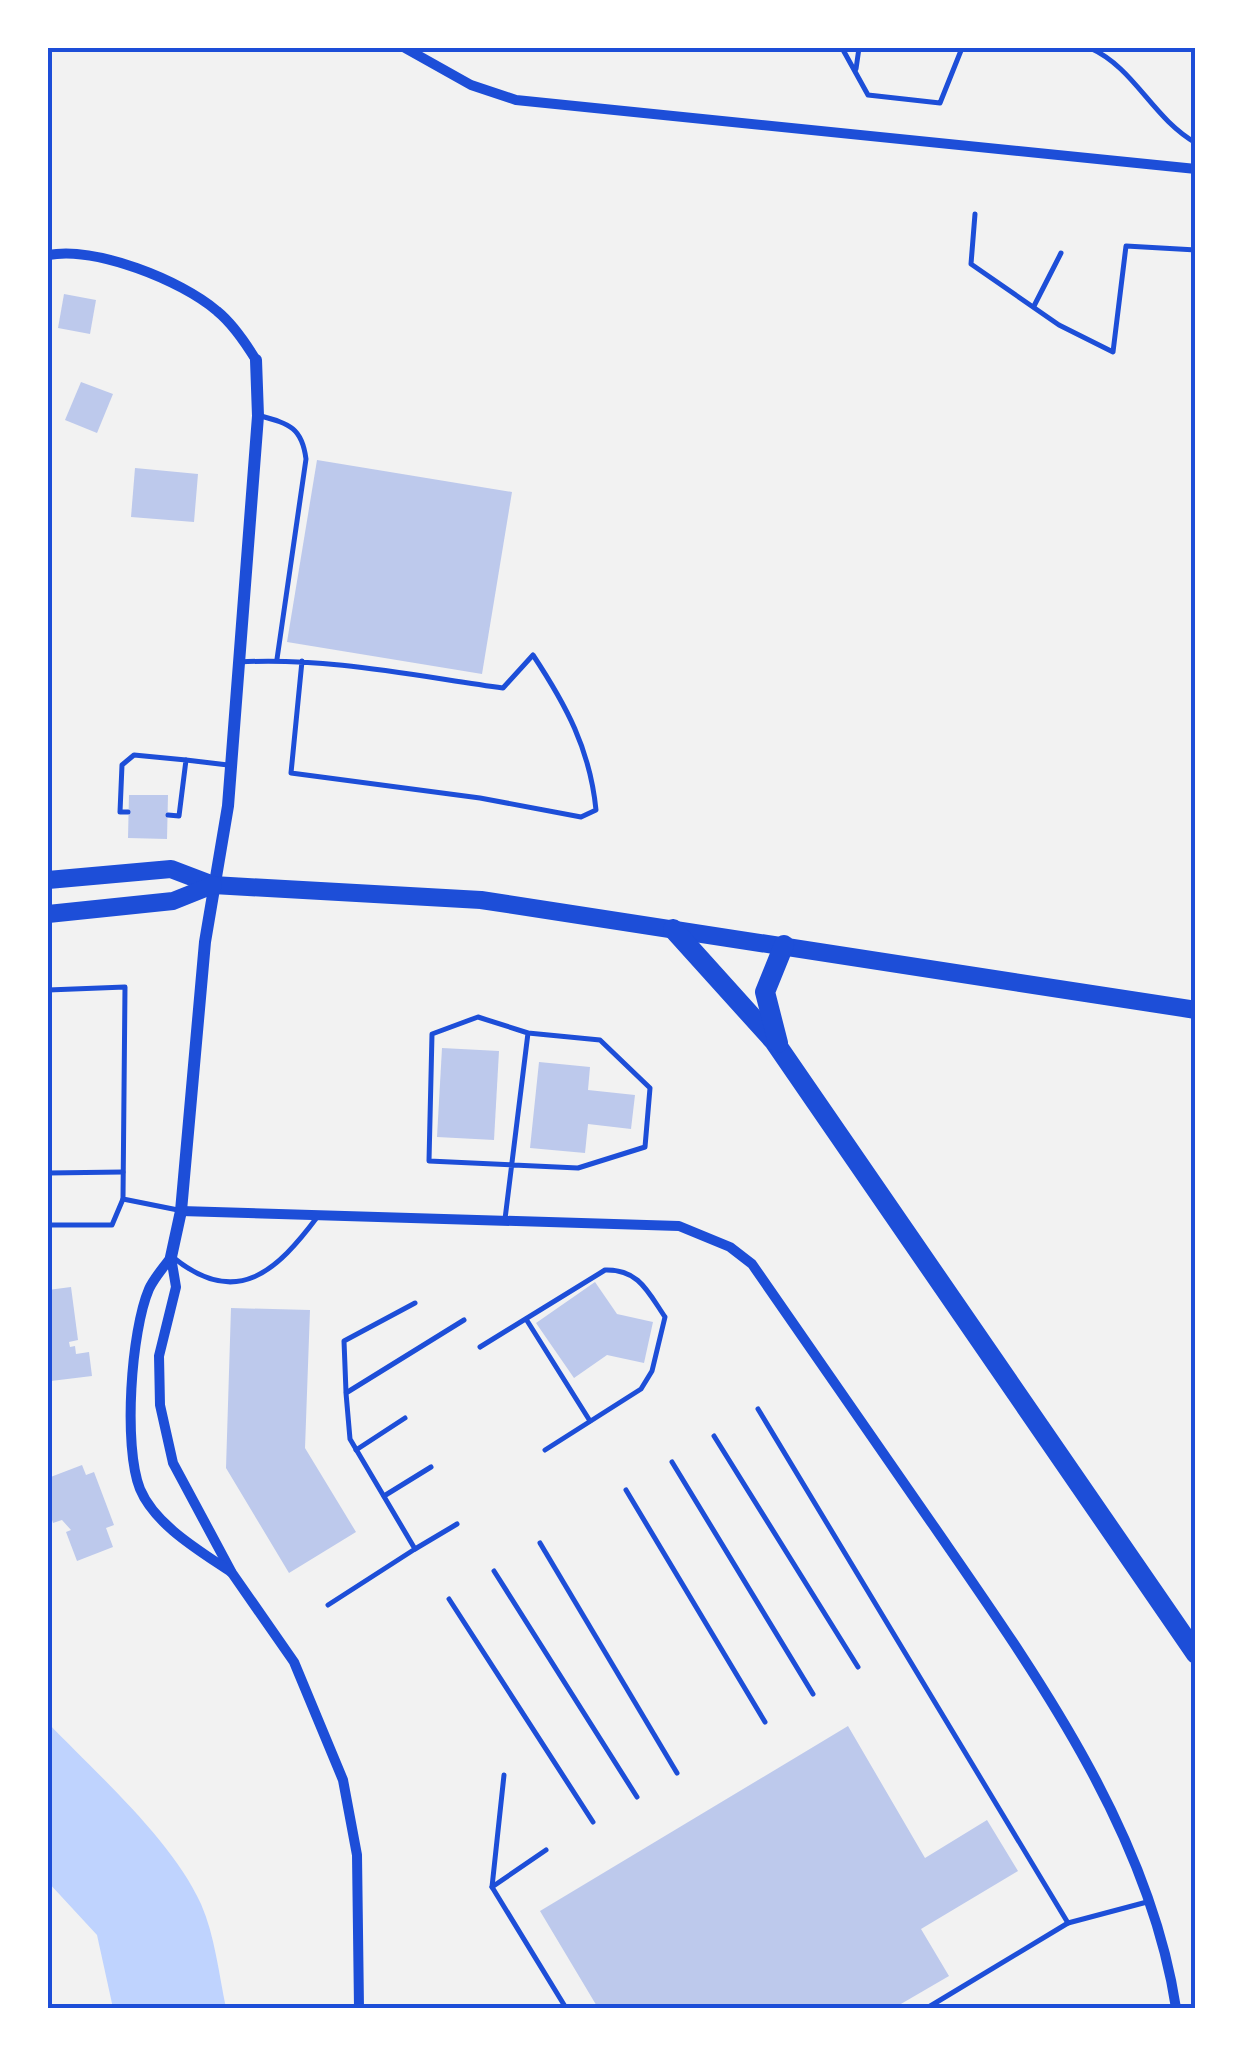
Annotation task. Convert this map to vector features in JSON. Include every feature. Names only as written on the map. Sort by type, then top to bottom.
[{"type":"highway","points":[[673,929],[780,1050],[1196,1654]]},
{"type":"highway","points":[[780,1050],[765,992],[784,945]]},
{"type":"main road","points":[[48,880],[171,868],[213,885],[482,900],[1196,1010]]},
{"type":"main road","points":[[48,914],[173,901],[213,885]]},
{"type":"street","points":[[404,48],[470,86],[516,100],[1196,170]]},
{"type":"street","points":[[48,255],[110,260],[170,282],[216,310],[256,360],[258,416],[236,662],[228,806],[213,885],[181,1211],[171,1256],[149,1289],[130,1384],[140,1489],[164,1521],[232,1573]]},
{"type":"street","points":[[181,1211],[679,1226],[730,1247],[752,1264],[981,1595],[1065,1727],[1110,1811],[1148,1902],[1170,1968],[1176,2008]]},
{"type":"street","points":[[171,1256],[176,1288],[159,1356],[160,1406],[173,1462],[232,1573],[294,1662],[342,1780],[357,1855],[359,2008]]},
{"type":"lane","points":[[842,48],[868,95],[940,103],[962,48]]},
{"type":"lane","points":[[856,72],[860,48]]},
{"type":"lane","points":[[1090,48],[1130,76],[1170,129],[1196,143]]},
{"type":"lane","points":[[974,214],[970,264],[1113,352],[1126,246],[1195,250],[1196,241]]},
{"type":"lane","points":[[1034,306],[1061,253]]},
{"type":"lane","points":[[258,416],[292,424],[303,436],[306,460],[278,660]]},
{"type":"lane","points":[[236,662],[302,662],[503,688],[533,655],[572,714],[592,772],[596,810],[581,818],[480,798],[291,772],[302,662]]},
{"type":"lane","points":[[128,812],[120,812],[122,765],[134,756],[231,765]]},
{"type":"lane","points":[[168,815],[180,816],[186,760]]},
{"type":"lane","points":[[48,990],[125,987],[122,1199],[112,1225],[48,1224]]},
{"type":"lane","points":[[478,1017],[528,1033],[600,1040],[650,1088],[645,1147],[578,1168],[429,1161],[432,1034],[478,1017]]},
{"type":"lane","points":[[505,1219],[528,1033]]},
{"type":"lane","points":[[48,1172],[123,1172]]},
{"type":"lane","points":[[122,1199],[181,1211]]},
{"type":"lane","points":[[171,1256],[213,1283],[238,1284],[263,1273],[294,1248],[319,1214]]},
{"type":"lane","points":[[480,1347],[605,1270],[620,1269],[638,1277],[665,1317],[652,1372],[642,1389],[545,1450]]},
{"type":"lane","points":[[416,1303],[344,1340],[350,1439],[416,1549]]},
{"type":"lane","points":[[526,1318],[590,1421]]},
{"type":"lane","points":[[346,1394],[464,1320]]},
{"type":"lane","points":[[758,1409],[1068,1923]]},
{"type":"lane","points":[[356,1450],[406,1418]]},
{"type":"lane","points":[[714,1436],[858,1668]]},
{"type":"lane","points":[[672,1462],[813,1694]]},
{"type":"lane","points":[[384,1496],[431,1466]]},
{"type":"lane","points":[[626,1490],[765,1722]]},
{"type":"lane","points":[[328,1604],[457,1524]]},
{"type":"lane","points":[[540,1543],[677,1773]]},
{"type":"lane","points":[[494,1571],[636,1797]]},
{"type":"lane","points":[[448,1599],[592,1822]]},
{"type":"lane","points":[[504,1775],[492,1887],[566,2008]]},
{"type":"lane","points":[[492,1887],[546,1850]]},
{"type":"lane","points":[[927,2008],[1068,1923],[1148,1902]]},
{"type":"water","points":[[48,1723],[153,1832],[188,1880],[210,1929],[226,2008],[113,2008],[97,1935],[48,1882]]},
{"type":"building","points":[[64,294],[96,300],[90,334],[58,328]]},
{"type":"building","points":[[81,382],[113,394],[97,433],[65,420]]},
{"type":"building","points":[[317,460],[512,492],[482,674],[287,642]]},
{"type":"building","points":[[135,468],[198,474],[194,522],[131,517]]},
{"type":"building","points":[[129,795],[168,795],[167,839],[128,838]]},
{"type":"building","points":[[442,1048],[499,1051],[494,1140],[437,1137]]},
{"type":"building","points":[[539,1062],[590,1067],[588,1090],[635,1095],[631,1129],[588,1124],[585,1153],[530,1148]]},
{"type":"building","points":[[595,1282],[617,1314],[653,1322],[644,1363],[607,1355],[574,1378],[536,1323]]},
{"type":"building","points":[[71,1287],[78,1340],[69,1342],[70,1347],[75,1346],[76,1354],[89,1352],[92,1376],[51,1381],[48,1290]]},
{"type":"building","points":[[231,1308],[310,1310],[305,1448],[356,1532],[289,1573],[226,1468]]},
{"type":"building","points":[[82,1465],[86,1475],[94,1472],[114,1525],[106,1528],[113,1547],[77,1561],[66,1532],[71,1530],[62,1520],[53,1523],[48,1507],[48,1478]]},
{"type":"building","points":[[848,1726],[925,1858],[987,1820],[1018,1871],[921,1929],[949,1976],[894,2008],[598,2008],[540,1911]]}]
